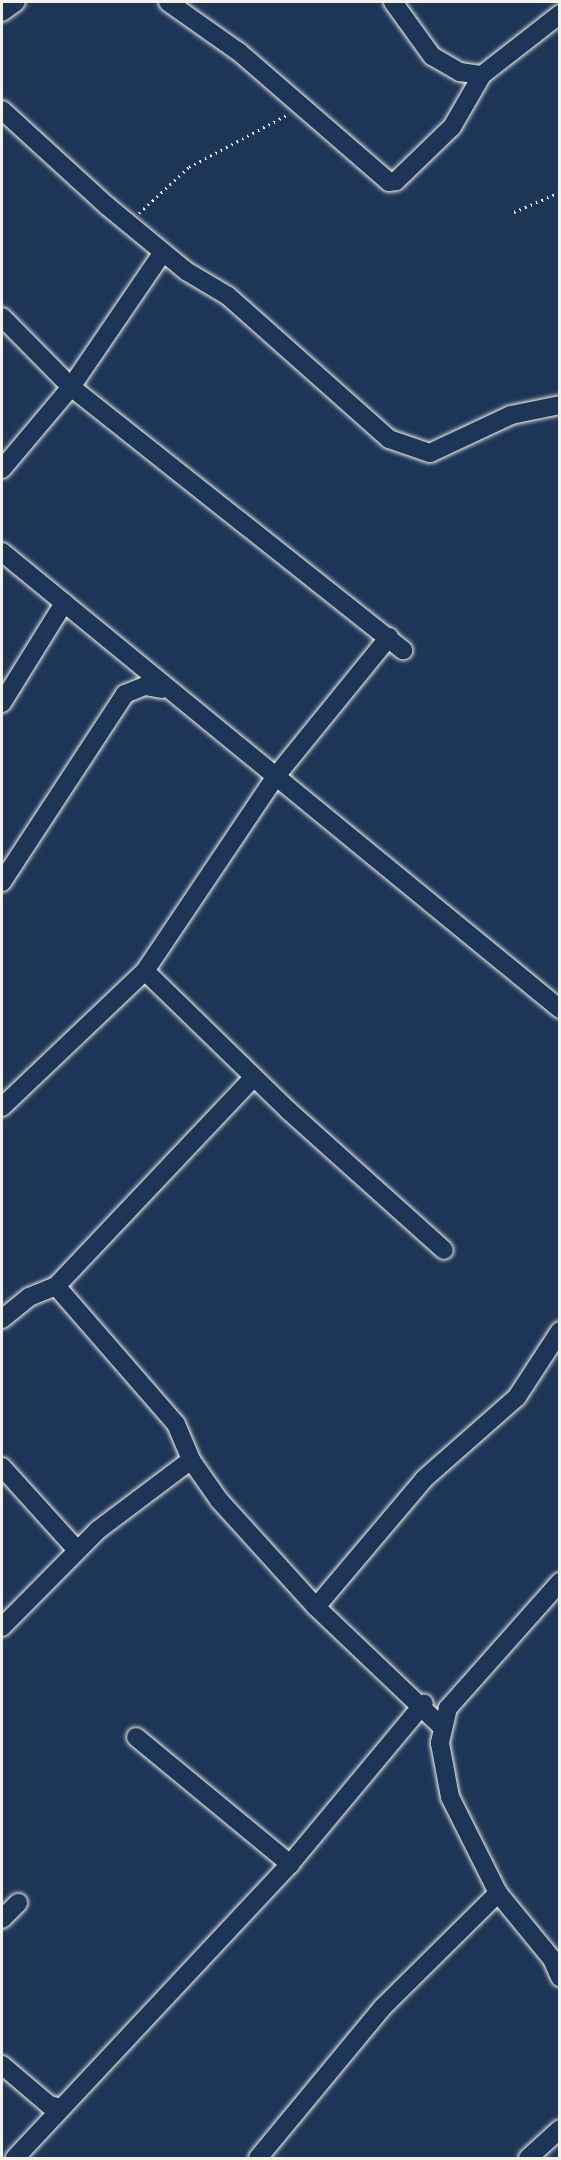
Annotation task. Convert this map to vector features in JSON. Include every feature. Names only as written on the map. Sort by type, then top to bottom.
[{"type":"street","points":[[2,12],[16,2]]},
{"type":"street","points":[[168,2],[300,105],[382,177],[396,181],[453,127],[482,75],[560,14]]},
{"type":"street","points":[[393,2],[432,56],[460,72],[482,75]]},
{"type":"street","points":[[2,110],[164,252],[228,296],[373,430],[412,450],[430,453],[502,418],[560,405]]},
{"type":"street","points":[[2,469],[71,387],[164,252]]},
{"type":"street","points":[[2,317],[71,387],[403,650]]},
{"type":"street","points":[[2,552],[162,688],[276,776],[560,1009]]},
{"type":"street","points":[[2,703],[64,603]]},
{"type":"street","points":[[2,1107],[145,971],[276,776],[389,638]]},
{"type":"street","points":[[2,882],[125,694],[145,686],[162,688]]},
{"type":"street","points":[[145,971],[253,1078],[444,1250]]},
{"type":"street","points":[[2,1319],[21,1302],[56,1286],[253,1078]]},
{"type":"street","points":[[56,1286],[176,1424],[191,1460],[316,1607],[380,1670],[424,1703],[441,1726]]},
{"type":"street","points":[[316,1607],[424,1479],[517,1397],[560,1331]]},
{"type":"street","points":[[2,1627],[76,1549],[191,1460]]},
{"type":"street","points":[[2,1467],[76,1549]]},
{"type":"street","points":[[560,1582],[448,1708],[441,1726],[450,1797],[498,1893],[552,1959],[560,1977]]},
{"type":"street","points":[[15,2158],[290,1864],[424,1703]]},
{"type":"street","points":[[136,1737],[290,1864]]},
{"type":"street","points":[[258,2158],[383,2007],[498,1893]]},
{"type":"street","points":[[2,1919],[18,1903]]},
{"type":"street","points":[[2,2065],[50,2105],[62,2108]]},
{"type":"street","points":[[528,2158],[560,2129]]},
{"type":"path","points":[[132,225],[162,188],[189,167],[300,105]]},
{"type":"path","points":[[514,212],[560,192]]}]
